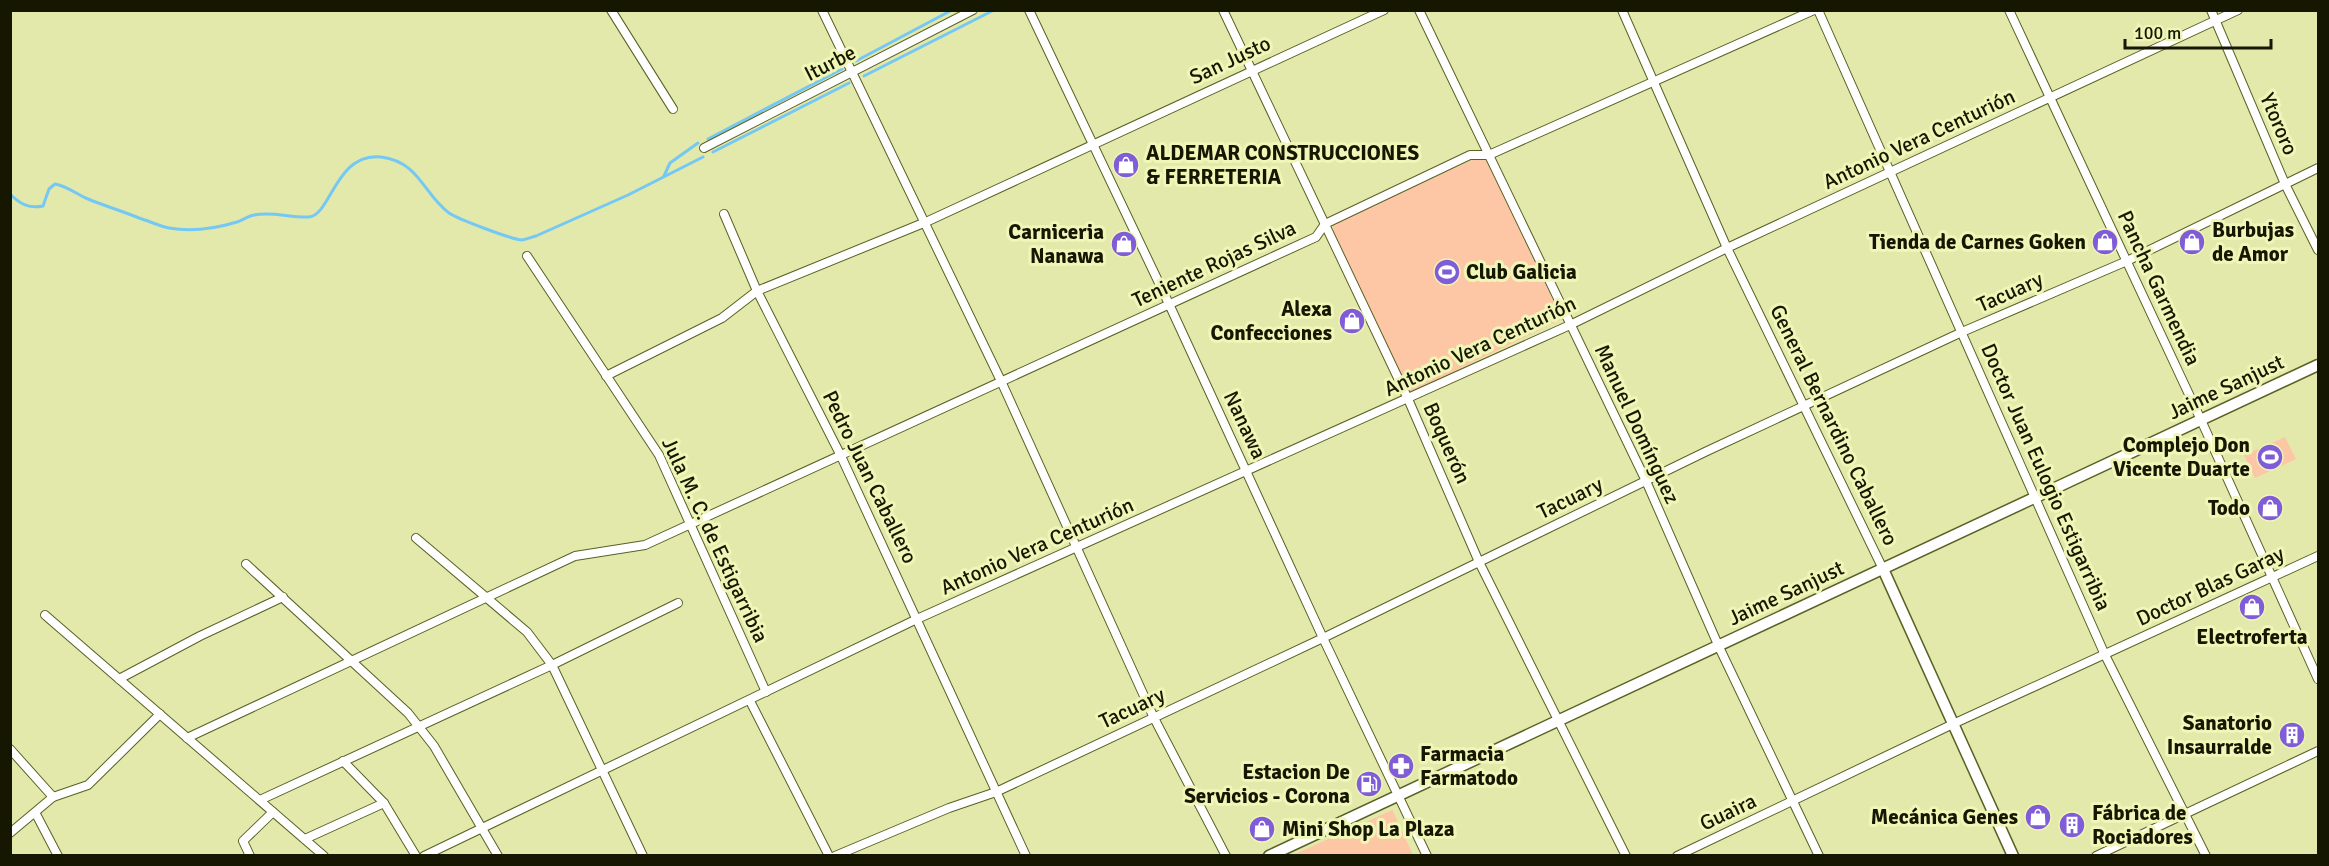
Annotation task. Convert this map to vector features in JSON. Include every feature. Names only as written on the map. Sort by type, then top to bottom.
[{"type":"main road","name":"Jaime Sanjust","points":[[1269,855],[2319,365]]},
{"type":"main road","name":"General Bernardino Caballero","points":[[1883,569],[2013,855]]},
{"type":"street","points":[[612,10],[673,109]]},
{"type":"street","points":[[822,10],[1001,381],[1154,718],[1226,855]]},
{"type":"street","name":"Iturbe","points":[[704,148],[973,10]]},
{"type":"street","name":"Nanawa","points":[[1029,10],[1427,855]]},
{"type":"street","name":"Boquerón","points":[[1223,10],[1408,399],[1479,562],[1626,855]]},
{"type":"street","name":"San Justo","points":[[606,376],[722,318],[757,291],[926,222],[1384,10]]},
{"type":"street","name":"Manuel Domínguez","points":[[1419,10],[1646,482],[1719,646],[1819,855]]},
{"type":"street","name":"General Bernardino Caballero","points":[[1622,10],[1727,248],[1883,569]]},
{"type":"street","name":"Teniente Rojas Silva","points":[[187,738],[575,556],[645,545],[1316,237],[1325,224],[1470,155],[1489,154],[1816,10]]},
{"type":"street","name":"Doctor Juan Eulogio Estigarribia","points":[[1816,10],[1891,171],[2105,655],[2206,855]]},
{"type":"street","name":"Pancha Garmendia","points":[[2009,10],[2201,420],[2319,679]]},
{"type":"street","name":"Ytororo","points":[[2211,10],[2285,184],[2319,250]]},
{"type":"street","name":"Antonio Vera Centurión","points":[[424,855],[750,701],[917,619],[1570,325],[1727,248],[2238,10]]},
{"type":"street","name":"Tacuary","points":[[835,855],[949,808],[996,792],[1962,332],[2127,261],[2319,168]]},
{"type":"street","name":"Pedro Juan Caballero","points":[[724,214],[757,291],[840,454],[1026,855]]},
{"type":"street","name":"Jula M. C. de Estigarribia","points":[[527,256],[659,455],[766,693]]},
{"type":"street","points":[[416,538],[527,632],[552,665],[643,855]]},
{"type":"street","name":"Doctor Blas Garay","points":[[1953,724],[2319,556]]},
{"type":"street","points":[[246,564],[408,712],[434,746],[498,855]]},
{"type":"street","points":[[119,679],[200,636],[282,597]]},
{"type":"street","points":[[260,800],[552,665],[678,603]]},
{"type":"street","points":[[45,615],[324,855]]},
{"type":"street","points":[[750,701],[830,855]]},
{"type":"street","points":[[10,833],[36,814],[53,797],[88,785],[160,714]]},
{"type":"street","name":"Guaira","points":[[1677,855],[1953,724]]},
{"type":"street","points":[[10,749],[53,797]]},
{"type":"street","points":[[2096,855],[2319,751]]},
{"type":"street","points":[[343,761],[384,803],[416,855]]},
{"type":"street","points":[[305,839],[384,803]]},
{"type":"street","points":[[250,855],[243,841],[273,812]]},
{"type":"street","points":[[36,814],[58,855]]},
{"type":"shaded area","name":"Club Galicia","points":[[1486,159],[1562,319],[1411,392],[1408,386],[1406,387],[1332,231],[1334,230],[1332,225],[1472,160]]},
{"type":"shaded area","name":"Complejo Don Vicente Duarte","points":[[2285,437],[2296,459],[2255,478],[2244,455]]},
{"type":"shaded area","points":[[1392,810],[1413,855],[1293,855]]},
{"type":"waterway","points":[[856,61],[952,10]]},
{"type":"waterway","points":[[864,76],[994,10]]},
{"type":"waterway","points":[[708,139],[842,69]]},
{"type":"waterway","points":[[713,152],[849,83]]},
{"type":"waterway","points":[[664,176],[670,163],[698,143]]},
{"type":"waterway","points":[[10,194],[25,205],[43,206],[49,189],[55,184],[64,186],[94,202],[162,226],[186,230],[204,229],[261,214],[295,217],[309,217],[317,214],[344,173],[354,164],[366,158],[381,157],[394,160],[413,172],[449,213],[485,229],[522,240],[628,195],[703,157]]},
{"type":"place","name":"ALDEMAR CONSTRUCCIONES & FERRETERIA","points":[[1126,165]]},
{"type":"place","name":"Tienda de Carnes Goken","points":[[2105,242]]},
{"type":"place","name":"Burbujas de Amor","points":[[2192,242]]},
{"type":"place","name":"Carniceria Nanawa","points":[[1124,244]]},
{"type":"place","name":"Club Galicia","points":[[1447,272]]},
{"type":"place","name":"Alexa Confecciones","points":[[1352,321]]},
{"type":"place","name":"Complejo Don Vicente Duarte","points":[[2270,457]]},
{"type":"place","name":"Todo","points":[[2270,508]]},
{"type":"place","name":"Electroferta","points":[[2252,607]]},
{"type":"place","name":"Sanatorio Insaurralde","points":[[2292,735]]},
{"type":"place","name":"Farmacia Farmatodo","points":[[1401,766]]},
{"type":"place","name":"Estacion De Servicios - Corona","points":[[1369,784]]},
{"type":"place","name":"Mecánica Genes","points":[[2038,817]]},
{"type":"place","name":"Fábrica de Rociadores","points":[[2072,825]]},
{"type":"place","name":"Mini Shop La Plaza","points":[[1262,829]]}]
